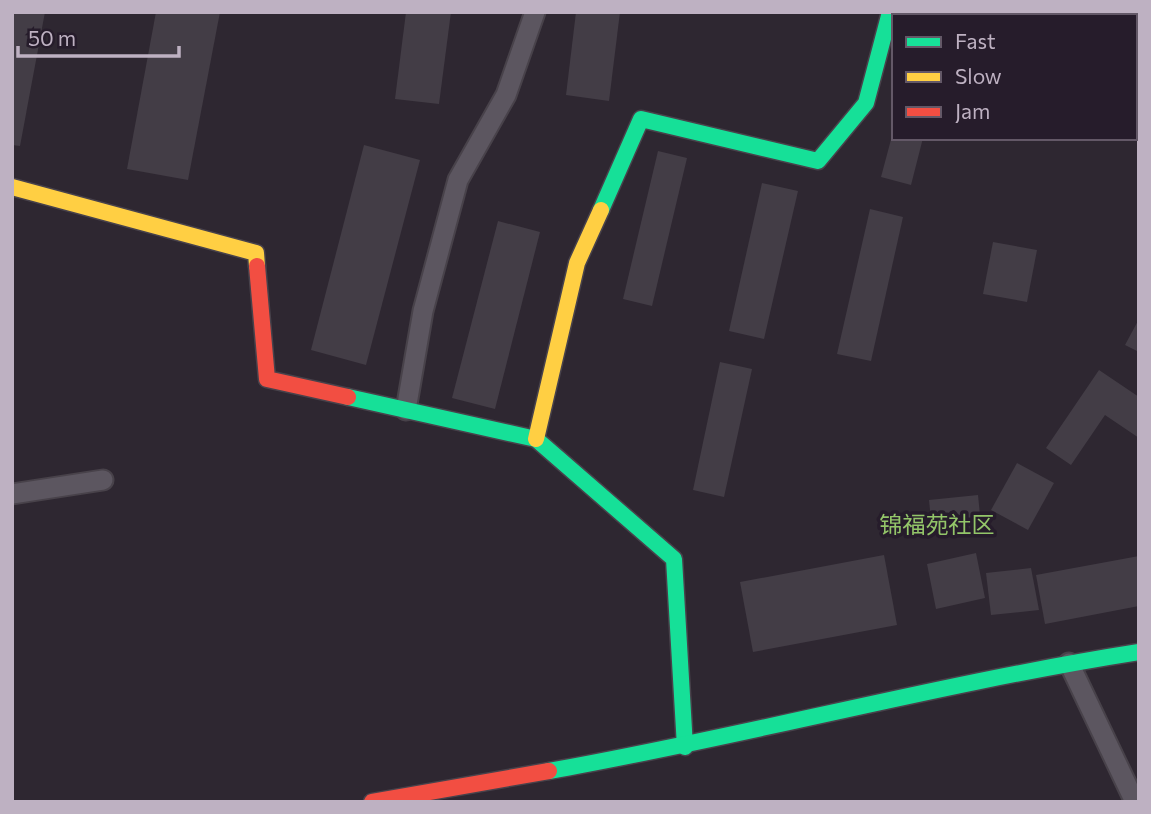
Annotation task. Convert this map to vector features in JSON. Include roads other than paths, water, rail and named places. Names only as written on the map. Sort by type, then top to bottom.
[{"type":"street","points":[[406,410],[423,310],[458,180],[506,95],[535,12]]},
{"type":"street","points":[[536,439],[577,263],[641,119],[818,161],[866,103],[890,12]]},
{"type":"street","points":[[12,187],[256,253],[267,379],[536,439],[674,559],[685,747]]},
{"type":"street","points":[[12,494],[103,480]]},
{"type":"street","points":[[372,802],[685,747],[1069,663],[1139,652]]},
{"type":"street","points":[[1069,663],[1135,802]]},
{"type":"district","name":"锦福苑社区","points":[[937,525]]}]
